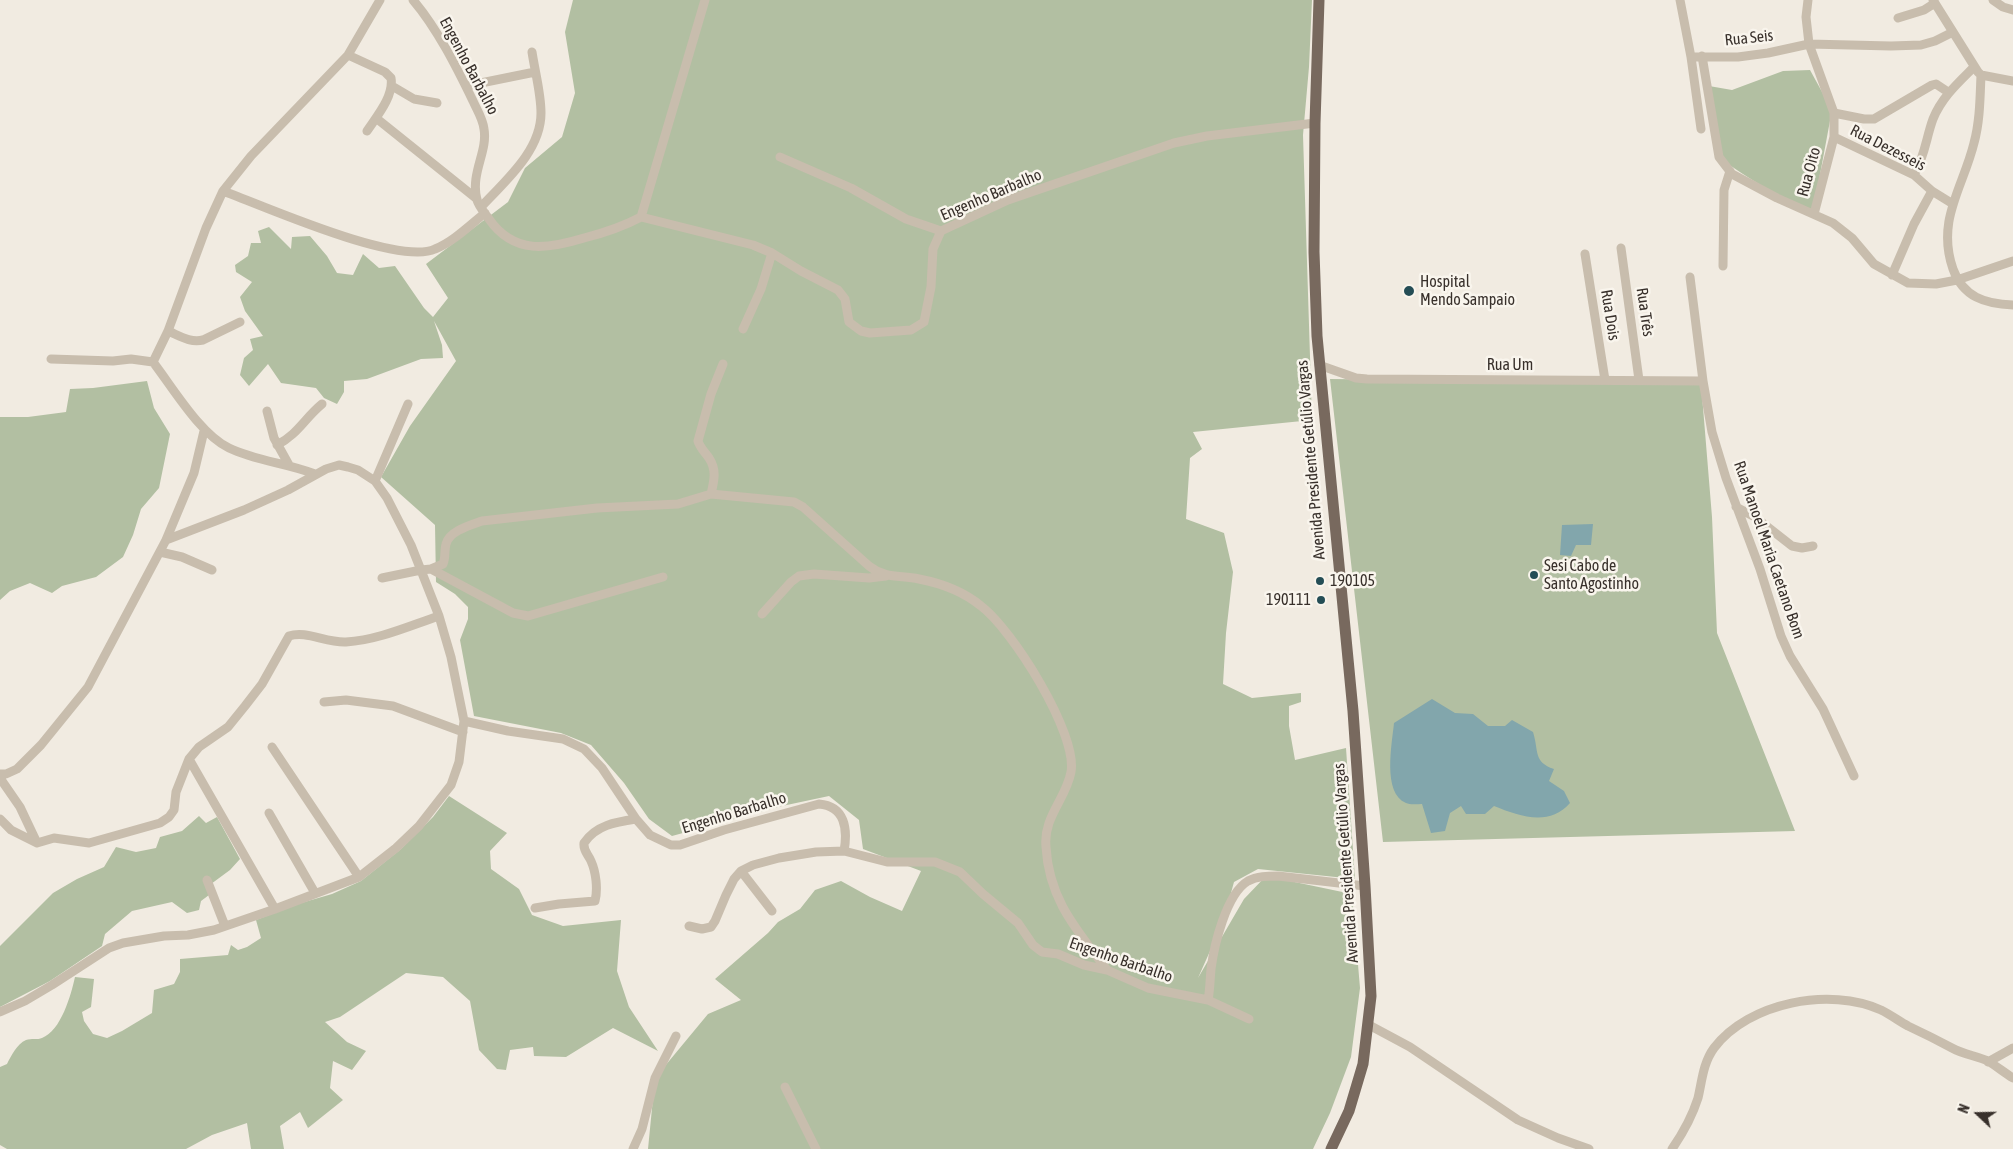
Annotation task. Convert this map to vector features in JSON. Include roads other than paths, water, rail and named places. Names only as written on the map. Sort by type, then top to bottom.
[{"type":"main road","name":"Avenida Presidente Getúlio Vargas","points":[[1319,0],[1315,123],[1314,252],[1319,365],[1352,711],[1371,996],[1361,1074],[1349,1110],[1331,1149]]},
{"type":"street","points":[[153,362],[168,331],[206,228],[223,191],[251,156],[348,55],[380,0]]},
{"type":"street","name":"Engenho Barbalho","points":[[413,0],[425,15],[481,116],[485,130],[484,142],[476,173],[481,207]]},
{"type":"street","points":[[376,118],[481,207],[497,231],[510,240],[531,246],[551,247],[619,228],[641,217],[705,0]]},
{"type":"street","points":[[1680,0],[1691,56],[1701,129]]},
{"type":"street","name":"Rua Dezesseis","points":[[1808,0],[1806,17],[1809,44],[1834,113],[1834,137],[1914,175],[1932,191],[1953,204]]},
{"type":"street","points":[[1993,0],[2003,7],[2013,10]]},
{"type":"street","points":[[1898,18],[1924,10],[1934,2],[1974,67],[1982,75],[2013,81]]},
{"type":"street","name":"Rua Seis","points":[[1691,56],[1738,57],[1809,44],[1921,45],[1935,41],[1953,32]]},
{"type":"street","points":[[223,191],[352,239],[402,252],[435,250],[481,207],[523,159],[534,143],[540,126],[541,111],[532,52]]},
{"type":"street","points":[[348,55],[385,72],[391,78],[392,86],[376,118],[367,130]]},
{"type":"street","points":[[1702,56],[1719,158],[1730,171],[1777,198],[1833,223],[1852,238],[1870,261],[1904,281],[1914,284],[1936,284],[1957,280],[2013,261]]},
{"type":"street","points":[[1914,175],[1923,158],[1933,120],[1948,92],[1974,67]]},
{"type":"street","points":[[466,86],[535,72]]},
{"type":"street","points":[[1982,75],[1974,146],[1959,184],[1948,223],[1947,250],[1957,280],[1964,290],[1990,302],[2013,305]]},
{"type":"street","points":[[1834,113],[1874,119],[1932,85],[1936,84],[1948,92]]},
{"type":"street","points":[[392,86],[414,99],[437,102]]},
{"type":"street","name":"Engenho Barbalho","points":[[641,217],[753,245],[772,252],[801,271],[838,290],[844,299],[849,322],[861,331],[870,334],[911,330],[924,322],[931,287],[933,248],[941,231],[1008,200],[1174,143],[1206,136],[1315,123]]},
{"type":"street","name":"Rua Oito","points":[[1814,214],[1834,137]]},
{"type":"street","points":[[780,157],[851,188],[906,219],[941,231]]},
{"type":"street","points":[[1723,266],[1724,190],[1730,171]]},
{"type":"street","points":[[1892,275],[1914,224],[1932,191]]},
{"type":"street","name":"Rua Três","points":[[1621,248],[1639,380]]},
{"type":"street","points":[[743,329],[761,289],[772,252]]},
{"type":"street","name":"Rua Dois","points":[[1585,254],[1605,380]]},
{"type":"street","name":"Rua Manoel Maria Caetano Bom","points":[[1690,277],[1703,381],[1715,438],[1736,507],[1760,570],[1781,636],[1790,656],[1823,709],[1854,776]]},
{"type":"street","points":[[168,331],[190,341],[198,341],[240,322]]},
{"type":"street","points":[[51,360],[113,361],[131,359],[153,362],[204,431],[227,447],[254,457],[289,465],[314,474]]},
{"type":"street","points":[[711,494],[714,471],[709,458],[698,441],[711,394],[724,364]]},
{"type":"street","name":"Rua Um","points":[[1319,365],[1356,378],[1367,379],[1703,381]]},
{"type":"street","points":[[277,446],[296,433],[307,416],[322,404]]},
{"type":"street","points":[[375,481],[408,404]]},
{"type":"street","points":[[267,411],[277,446],[289,465]]},
{"type":"street","points":[[0,774],[17,770],[41,745],[88,687],[166,540],[194,473],[204,431]]},
{"type":"street","points":[[0,1012],[52,986],[109,948],[123,943],[164,936],[188,935],[225,926],[359,876],[396,848],[439,803],[452,785],[459,762],[464,721],[452,657],[439,616],[400,522],[375,481],[358,470],[338,465],[314,474],[288,490],[244,510],[166,540]]},
{"type":"street","points":[[382,578],[431,569],[443,564],[445,545],[449,538],[466,526],[482,521],[597,508],[678,504],[711,494],[782,500],[799,504],[869,566],[886,576]]},
{"type":"street","points":[[1736,507],[1755,517],[1792,546],[1802,548],[1813,546]]},
{"type":"street","points":[[160,552],[182,557],[212,570]]},
{"type":"street","points":[[431,569],[513,613],[528,616],[663,578]]},
{"type":"street","points":[[762,614],[790,582],[799,576],[814,574],[869,578],[886,576],[918,578],[939,583],[981,606],[1001,624],[1037,678],[1067,738],[1072,767],[1069,781],[1051,816],[1046,831],[1046,848],[1054,890],[1060,904],[1107,970]]},
{"type":"street","points":[[0,819],[11,830],[37,843],[54,838],[89,843],[160,823],[169,817],[174,810],[176,792],[189,759],[199,747],[228,727],[262,684],[290,636],[299,633],[329,641],[358,640],[380,636],[439,616]]},
{"type":"street","points":[[324,702],[346,700],[393,706],[463,732]]},
{"type":"street","name":"Engenho Barbalho","points":[[464,721],[508,731],[563,739],[584,749],[602,768],[650,835],[667,844],[676,845],[811,805],[823,804],[833,806],[840,813],[845,831],[844,851]]},
{"type":"street","points":[[272,747],[359,876]]},
{"type":"street","points":[[189,759],[274,909]]},
{"type":"street","points":[[0,778],[20,807],[37,843]]},
{"type":"street","points":[[269,813],[314,893]]},
{"type":"street","points":[[536,908],[595,901],[594,871],[590,859],[584,850],[584,843],[590,835],[600,828],[636,818]]},
{"type":"street","name":"Engenho Barbalho","points":[[741,871],[779,858],[816,852],[844,851],[887,862],[935,862],[952,867],[960,872],[983,894],[1018,922],[1033,945],[1042,952],[1058,954],[1084,965],[1107,970],[1148,988],[1208,1000],[1249,1019]]},
{"type":"street","points":[[689,926],[702,929],[708,928],[715,921],[734,879],[741,871],[772,911]]},
{"type":"street","points":[[1208,1000],[1211,969],[1220,930],[1233,897],[1243,885],[1249,881],[1266,876],[1365,886]]},
{"type":"street","points":[[207,880],[225,926]]},
{"type":"street","points":[[1672,1149],[1685,1129],[1693,1110],[1709,1055],[1722,1038],[1743,1022],[1769,1010],[1795,1002],[1816,1000],[1858,1003],[1881,1010],[1953,1049],[1988,1062],[2011,1076]]},
{"type":"street","points":[[1368,1025],[1410,1047],[1518,1120],[1558,1138],[1589,1149]]},
{"type":"street","points":[[634,1149],[642,1130],[655,1078],[676,1036]]},
{"type":"street","points":[[1988,1062],[2013,1048]]},
{"type":"street","points":[[785,1087],[816,1149]]},
{"type":"water","points":[[1593,524],[1591,545],[1576,545],[1571,556],[1560,555],[1562,525]]},
{"type":"water","points":[[1432,699],[1455,713],[1473,714],[1488,726],[1505,726],[1512,720],[1533,732],[1540,759],[1547,766],[1554,769],[1549,781],[1564,791],[1570,803],[1553,815],[1543,817],[1523,816],[1494,806],[1485,814],[1466,814],[1461,806],[1450,813],[1445,831],[1431,833],[1422,804],[1408,804],[1399,798],[1391,779],[1390,767],[1394,723]]},
{"type":"place","name":"Hospital Mendo Sampaio","points":[[1409,291]]},
{"type":"place","name":"Sesi Cabo de Santo Agostinho","points":[[1534,575]]},
{"type":"place","name":"190105","points":[[1320,581]]},
{"type":"place","name":"190111","points":[[1321,600]]}]
